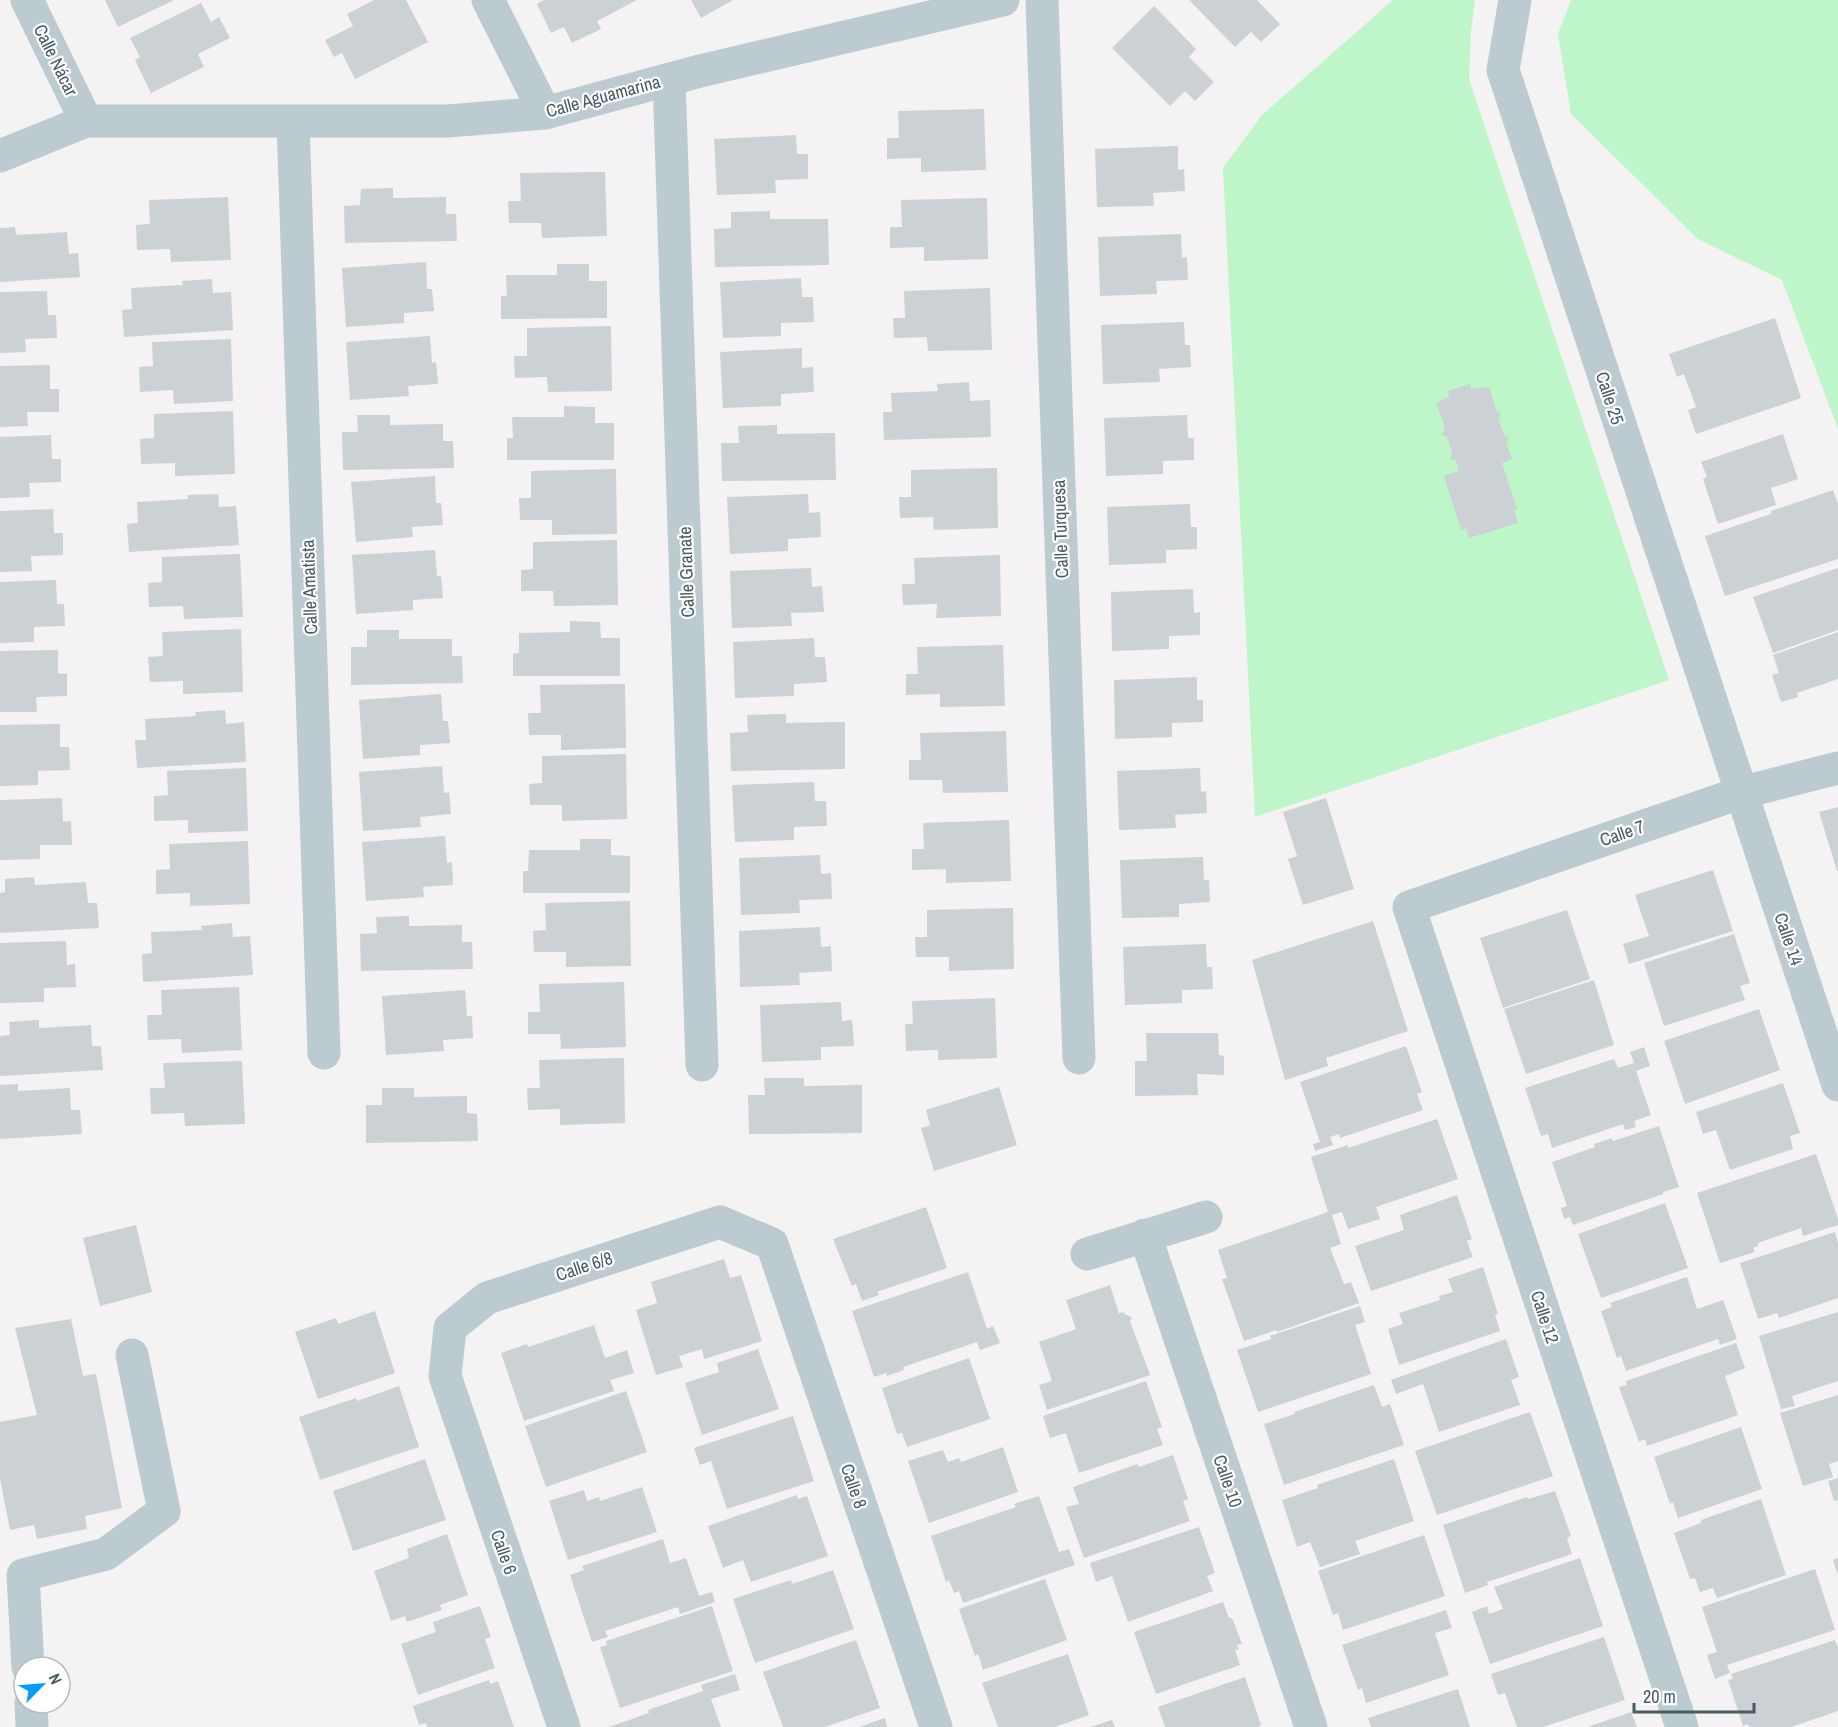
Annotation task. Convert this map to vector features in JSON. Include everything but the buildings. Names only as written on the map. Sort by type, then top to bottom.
[{"type":"street","name":"Calle Nácar","points":[[27,0],[86,121]]},
{"type":"street","points":[[488,0],[545,113]]},
{"type":"street","name":"Calle Aguamarina","points":[[86,121],[448,121],[545,113],[669,79],[1003,0]]},
{"type":"street","name":"Calle Turquesa","points":[[1042,0],[1079,1058]]},
{"type":"street","name":"Calle 25","points":[[1515,0],[1503,70],[1740,793]]},
{"type":"street","name":"Calle Granate","points":[[669,79],[702,1065]]},
{"type":"street","points":[[0,156],[86,121]]},
{"type":"street","name":"Calle Amatista","points":[[293,121],[324,1053]]},
{"type":"street","name":"Calle 7","points":[[1409,907],[1740,793],[1838,768]]},
{"type":"street","name":"Calle 14","points":[[1740,793],[1838,1085]]},
{"type":"street","name":"Calle 12","points":[[1409,907],[1682,1727]]},
{"type":"street","points":[[1087,1254],[1206,1217]]},
{"type":"street","name":"Calle 6/8","points":[[445,1376],[450,1328],[487,1298],[720,1222],[772,1244]]},
{"type":"street","name":"Calle 10","points":[[1145,1235],[1311,1727]]},
{"type":"street","name":"Calle 8","points":[[772,1244],[936,1727]]},
{"type":"street","points":[[27,1655],[23,1575],[106,1554],[164,1511],[132,1355]]},
{"type":"street","name":"Calle 6","points":[[445,1376],[564,1727]]},
{"type":"green space","points":[[1393,0],[1475,0],[1469,79],[1669,680],[1255,817],[1223,168],[1261,116]]},
{"type":"green space","points":[[1571,0],[1838,0],[1838,429],[1782,280],[1698,239],[1571,114],[1558,34]]}]
